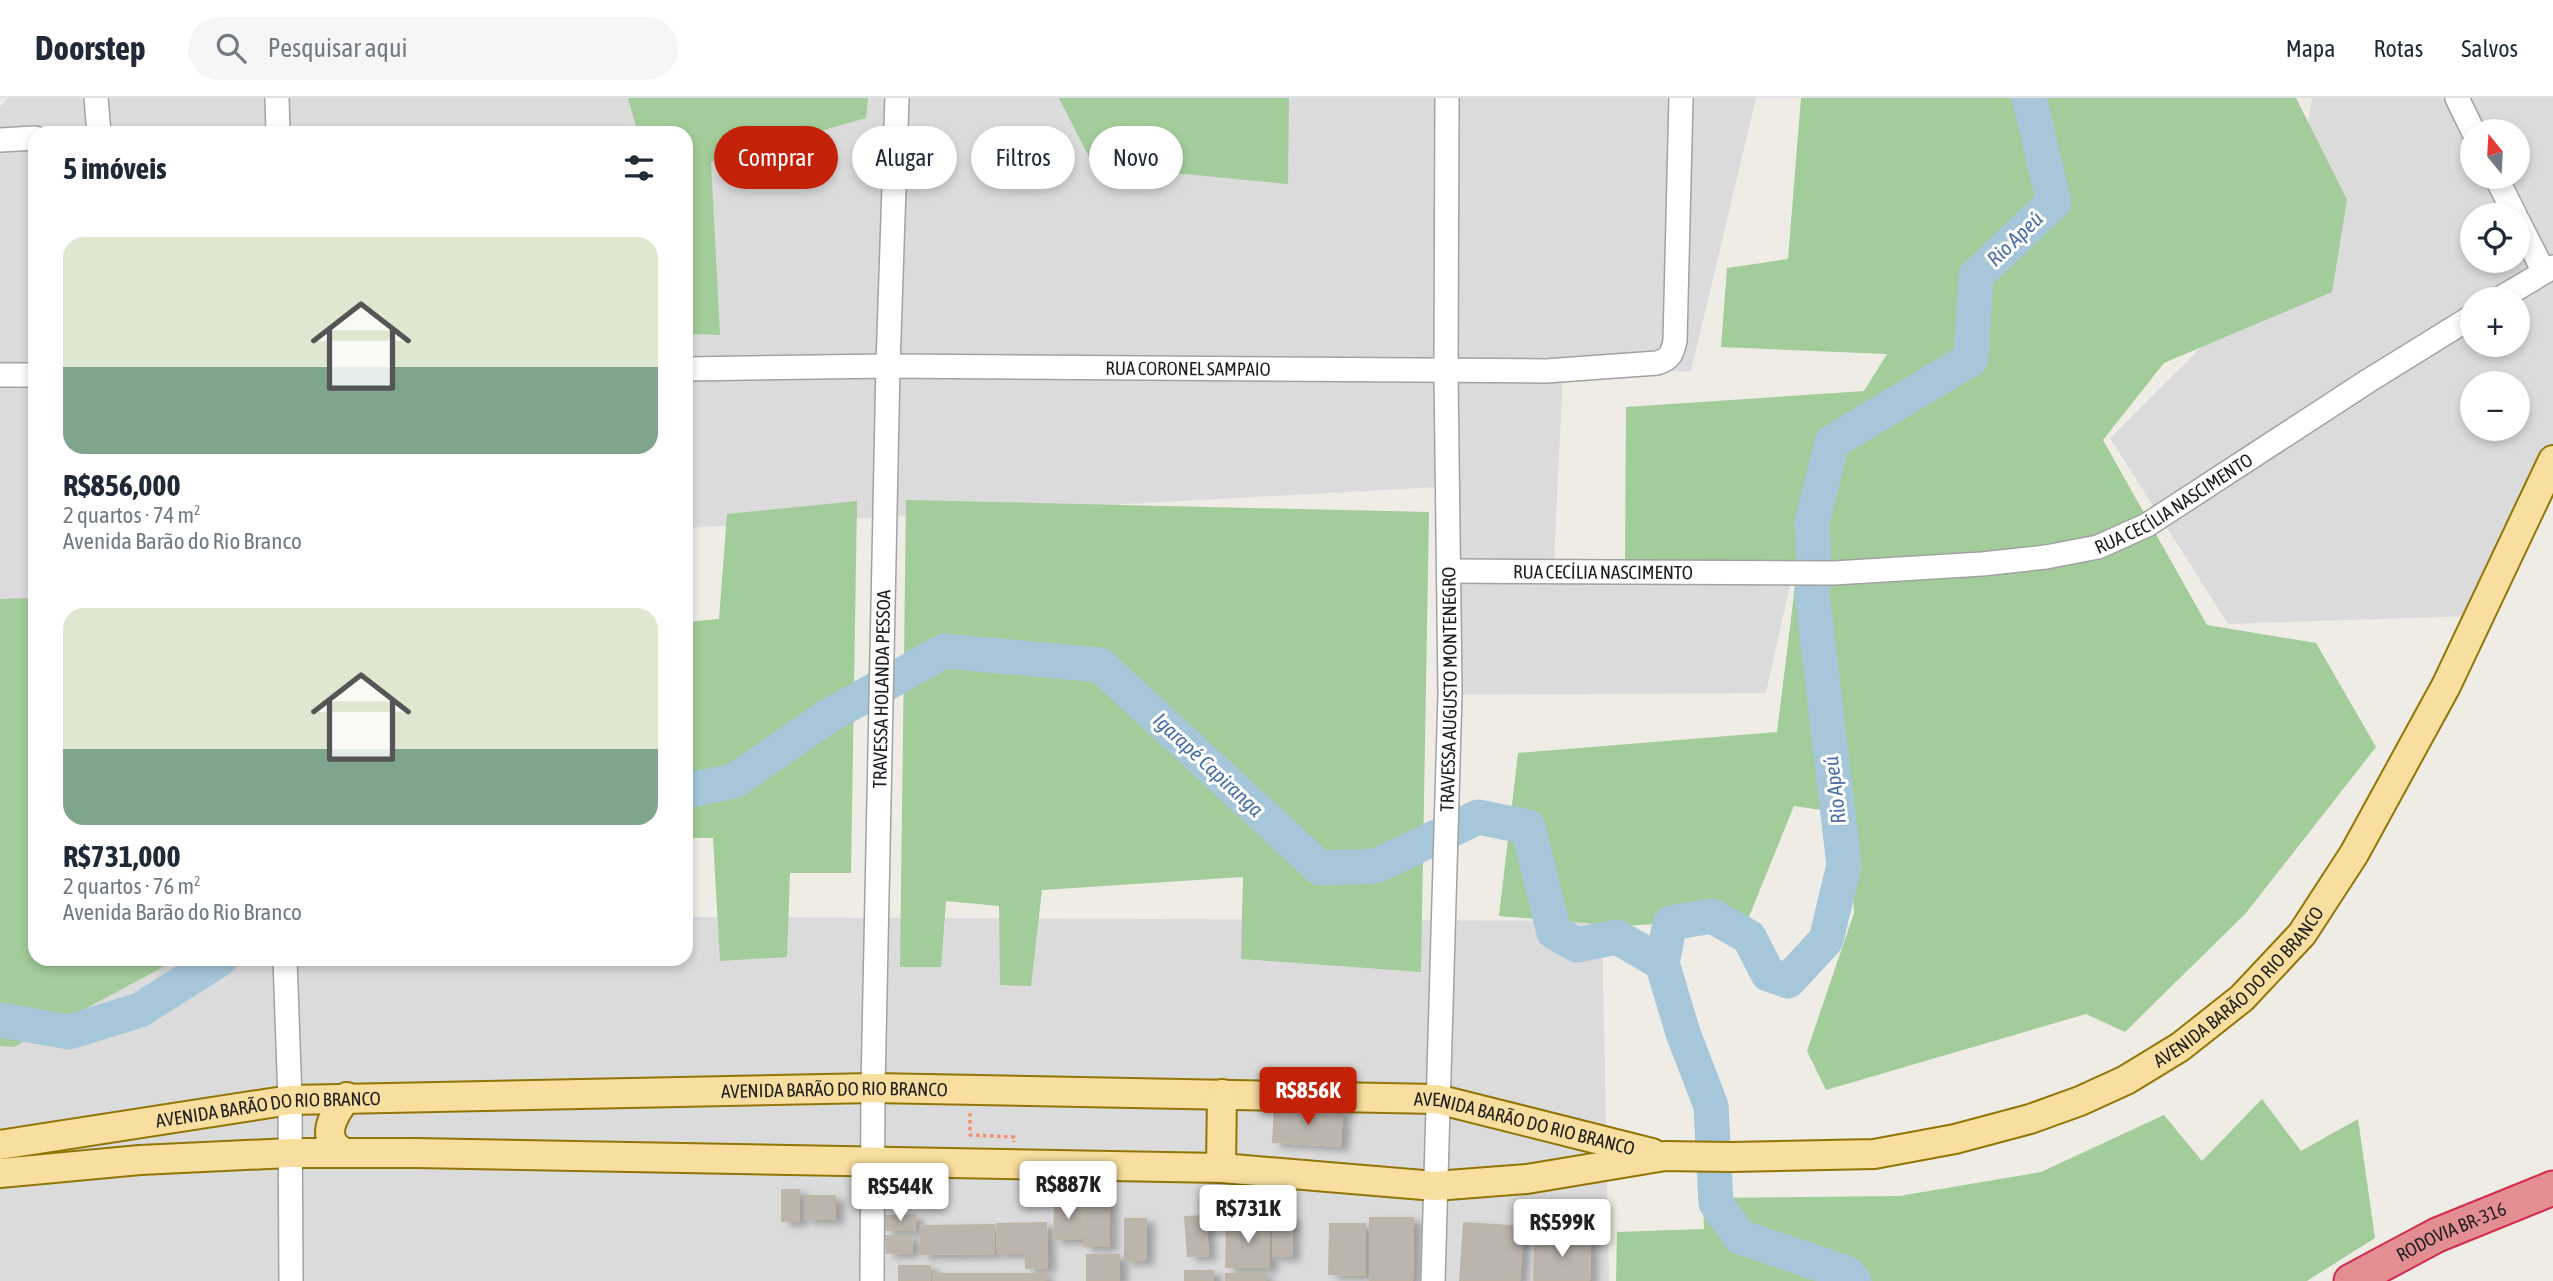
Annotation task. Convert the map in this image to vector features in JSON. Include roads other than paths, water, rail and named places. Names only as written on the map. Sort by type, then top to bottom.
[{"type":"highway","name":"RODOVIA BR-316","points":[[2351,1281],[2437,1235],[2553,1188]]},
{"type":"main road","name":"AVENIDA BARÃO DO RIO BRANCO","points":[[0,1172],[140,1160],[345,1153],[1221,1168],[1435,1186],[1527,1179],[1675,1156],[1874,1154],[1955,1139],[2031,1119],[2126,1080],[2180,1047],[2242,998],[2302,934],[2354,854],[2446,685],[2553,460]]},
{"type":"main road","name":"AVENIDA BARÃO DO RIO BRANCO","points":[[0,1146],[290,1100],[873,1088],[1437,1099],[1675,1156]]},
{"type":"main road","points":[[1221,1168],[1222,1094]]},
{"type":"main road","points":[[345,1153],[333,1144],[329,1133],[334,1113],[347,1097]]},
{"type":"street","points":[[96,98],[98,126]]},
{"type":"street","points":[[277,98],[278,126]]},
{"type":"street","name":"TRAVESSA HOLANDA PESSOA","points":[[872,1281],[882,643],[897,98]]},
{"type":"street","name":"TRAVESSA AUGUSTO MONTENEGRO","points":[[1433,1281],[1450,693],[1446,371],[1447,98]]},
{"type":"street","name":"RUA CORONEL SAMPAIO","points":[[693,369],[888,366],[1546,371],[1657,363],[1667,360],[1672,354],[1675,341],[1681,98]]},
{"type":"street","points":[[2457,98],[2467,119]]},
{"type":"street","points":[[0,140],[28,138]]},
{"type":"street","points":[[2519,287],[2548,269],[2530,240]]},
{"type":"street","name":"RUA CECÍLIA NASCIMENTO","points":[[1449,571],[1834,573],[1995,562],[2076,552],[2112,543],[2147,525],[2460,324]]},
{"type":"street","points":[[0,375],[28,375]]},
{"type":"street","points":[[285,966],[290,1100],[291,1281]]},
{"type":"waterway","name":"Rio Apeú","points":[[1854,1281],[1847,1273],[1740,1237],[1716,1203],[1711,1106],[1683,1033],[1662,963],[1670,923],[1712,916],[1749,937],[1768,974],[1788,981],[1826,940],[1844,865],[1812,592],[1812,522],[1832,442],[1971,359],[1976,276],[2054,202],[2029,98]]},
{"type":"waterway","name":"Igarapé Capiranga","points":[[693,790],[734,781],[827,717],[944,651],[1100,665],[1320,868],[1376,866],[1478,817],[1528,827],[1554,932],[1577,945],[1617,937],[1662,963]]},
{"type":"waterway","name":"Igarapé Capiranga","points":[[0,1020],[69,1032],[140,1010],[209,966]]}]
